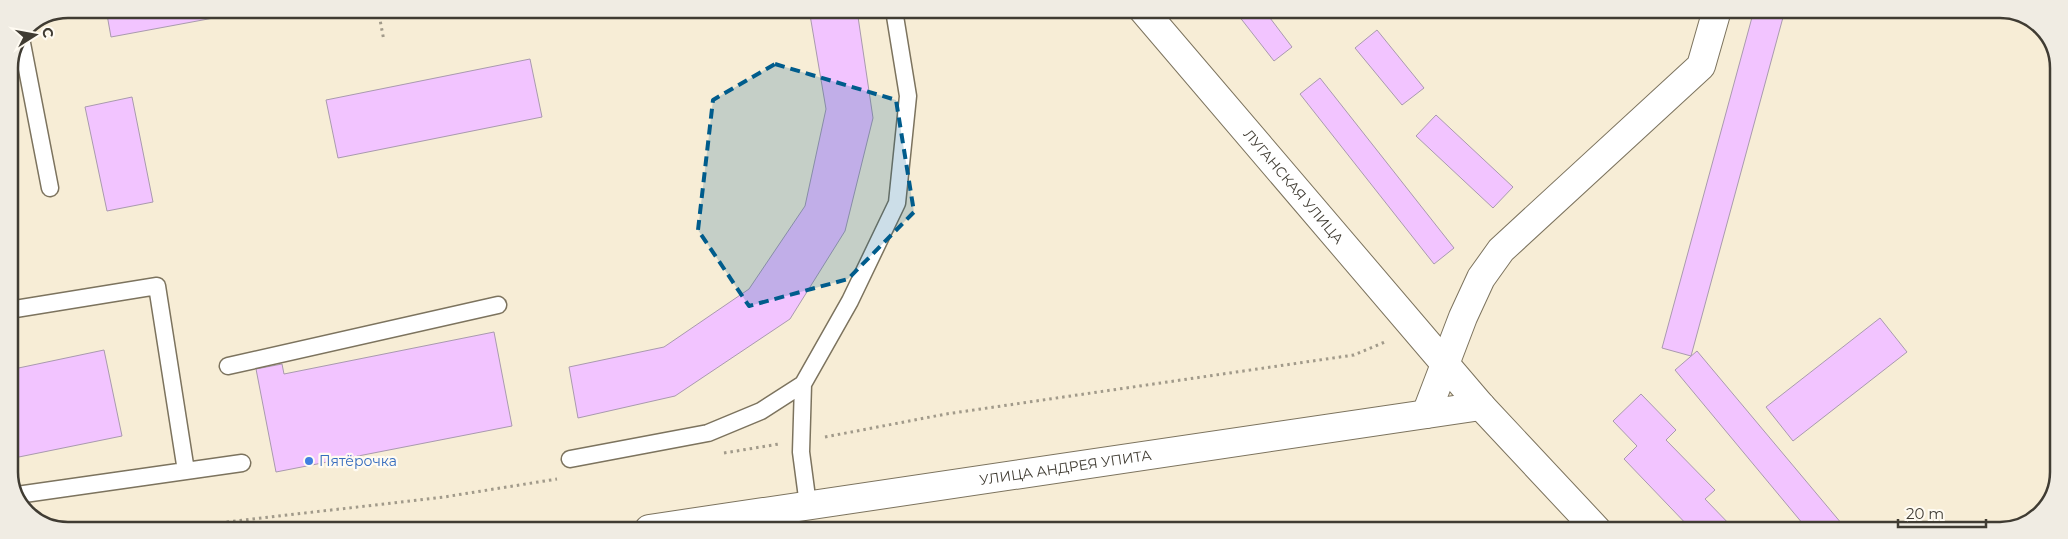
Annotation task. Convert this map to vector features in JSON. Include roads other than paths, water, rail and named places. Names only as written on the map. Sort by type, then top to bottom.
[{"type":"street","name":"ЛУГАНСКАЯ УЛИЦА","points":[[1150,18],[1481,406],[1590,522]]},
{"type":"street","points":[[1426,414],[1463,317],[1478,286],[1501,250],[1701,66],[1716,18]]},
{"type":"street","name":"УЛИЦА АНДРЕЯ УПИТА","points":[[695,522],[1481,406]]},
{"type":"lane","points":[[570,459],[708,434],[761,411],[803,384],[850,301],[897,203],[908,96],[895,18]]},
{"type":"lane","points":[[23,46],[50,188]]},
{"type":"lane","points":[[18,309],[157,286],[186,471]]},
{"type":"lane","points":[[228,366],[498,305]]},
{"type":"lane","points":[[803,384],[801,452],[808,505]]},
{"type":"lane","points":[[24,495],[242,463]]},
{"type":"place","name":"Пятёрочка","points":[[309,461]]}]
